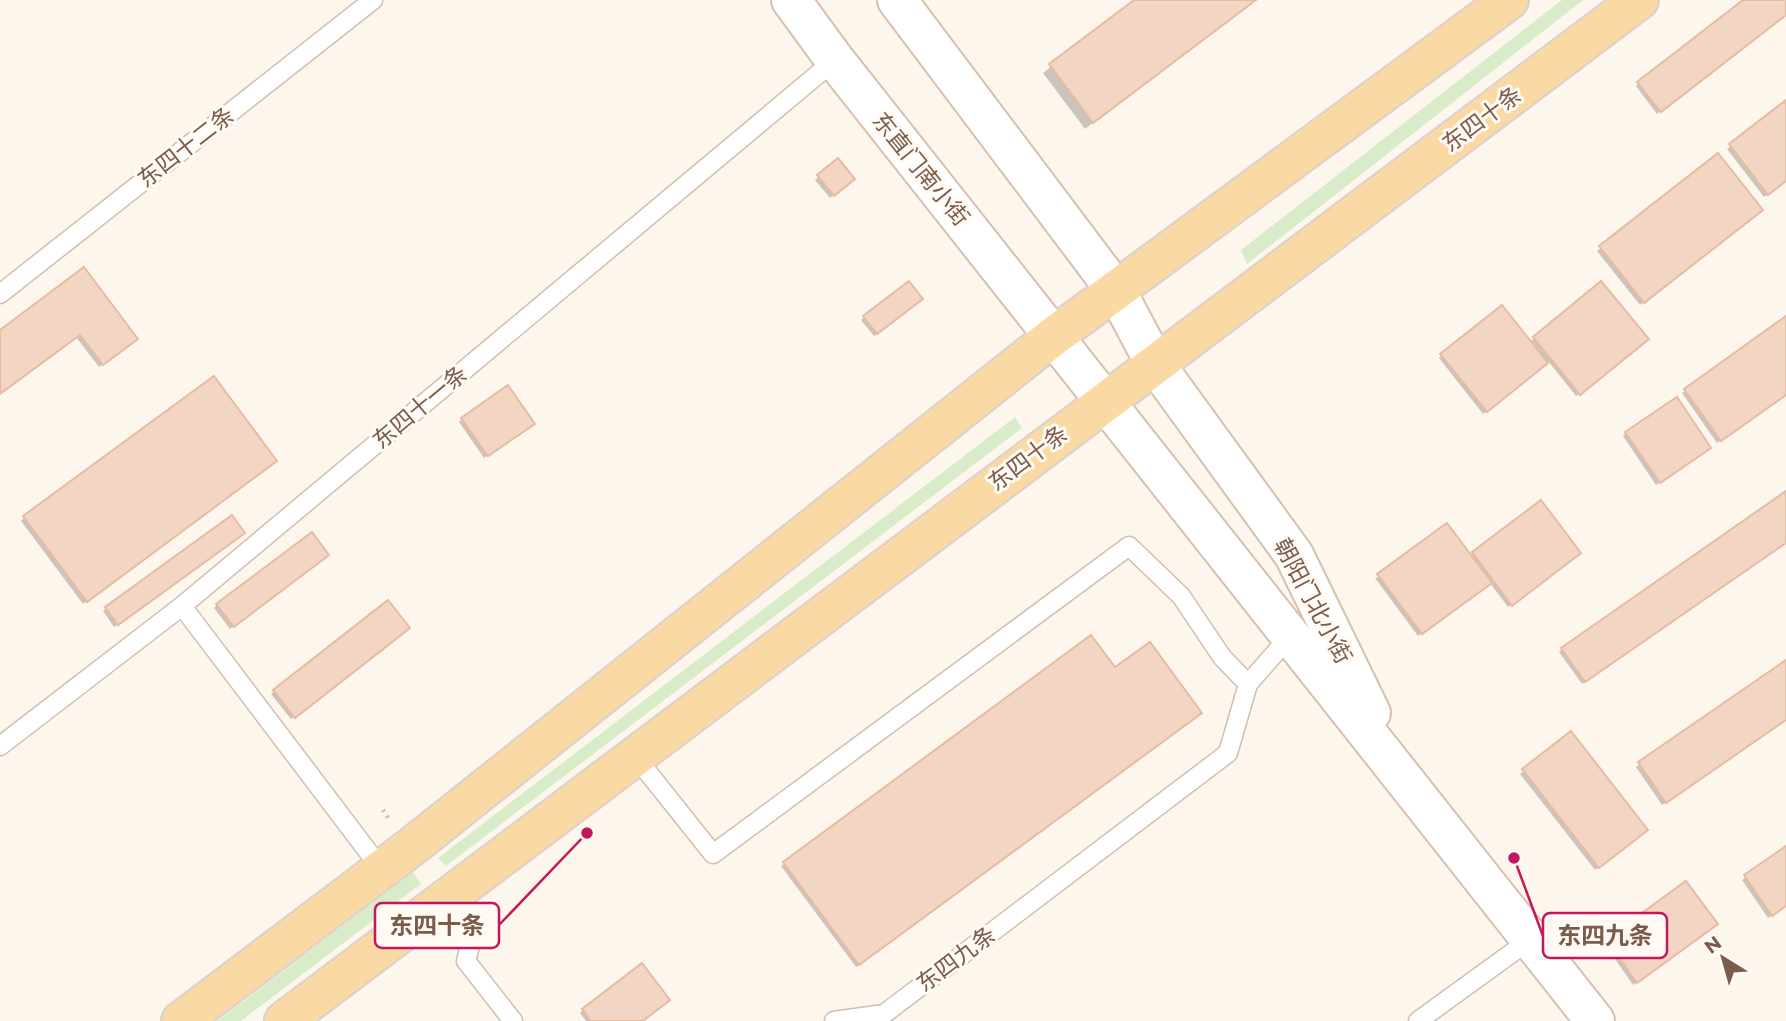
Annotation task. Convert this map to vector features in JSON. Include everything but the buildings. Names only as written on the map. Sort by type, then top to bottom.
[{"type":"main road","name":"东直门南小街","points":[[791,0],[835,60],[1104,401]]},
{"type":"main road","points":[[897,0],[1117,292]]},
{"type":"main road","points":[[181,1021],[382,870],[1054,336],[1509,0]]},
{"type":"main road","name":"东四十条","points":[[284,1021],[1639,0]]},
{"type":"main road","name":"朝阳门北小街","points":[[1117,292],[1155,364],[1294,555],[1404,781]]},
{"type":"main road","name":"朝阳门北小街","points":[[1104,401],[1595,1021]]},
{"type":"lane","name":"东四十二条","points":[[0,294],[373,0]]},
{"type":"lane","name":"东四十一条","points":[[0,746],[182,606],[835,60]]},
{"type":"lane","points":[[634,755],[713,854],[1129,546],[1181,596],[1222,657],[1248,684]]},
{"type":"lane","points":[[182,606],[382,870]]},
{"type":"lane","name":"东四九条","points":[[834,1021],[884,1014],[1228,752],[1248,684],[1290,636]]},
{"type":"lane","points":[[446,898],[474,934],[466,961],[513,1021]]},
{"type":"lane","points":[[1418,1021],[1531,939]]},
{"type":"green space","points":[[1562,0],[1583,0],[1247,264],[1241,250]]},
{"type":"green space","points":[[1015,417],[1022,428],[446,866],[438,858]]},
{"type":"green space","points":[[413,872],[421,884],[241,1021],[217,1021]]},
{"type":"place","name":"东四十条","points":[[587,833]]},
{"type":"place","name":"东四九条","points":[[1514,858]]}]
